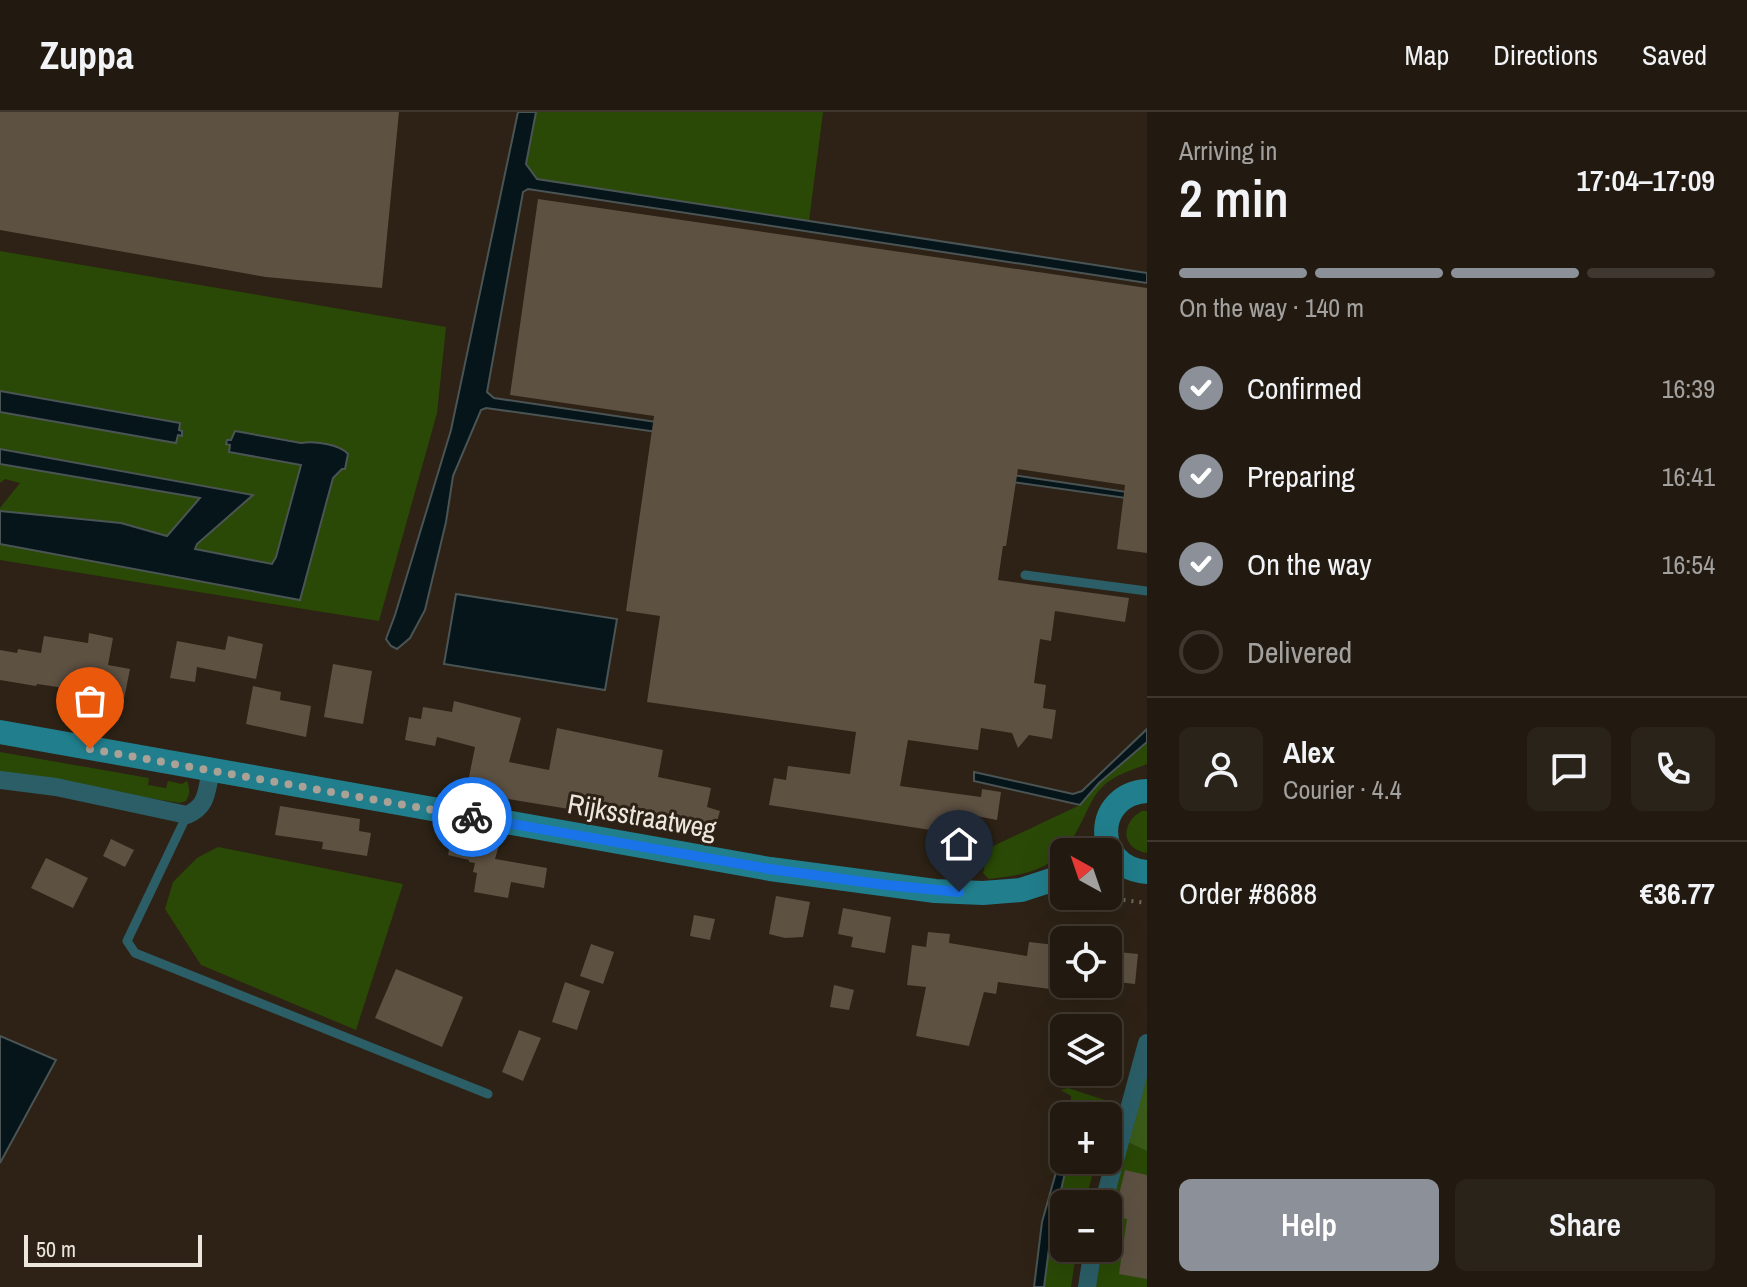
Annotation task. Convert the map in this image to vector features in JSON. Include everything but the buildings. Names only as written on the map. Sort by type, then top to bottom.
[{"type":"street","name":"Rijksstraatweg","points":[[0,732],[770,869],[861,882],[983,893],[1021,890],[1050,881]]},
{"type":"street","points":[[0,780],[56,787],[187,815],[197,811],[204,803],[211,771]]},
{"type":"street","points":[[1106,838],[1114,807],[1134,793],[1147,791]]},
{"type":"street","points":[[1122,865],[1147,872]]},
{"type":"street","points":[[1107,1190],[1147,1043]]},
{"type":"street","points":[[1087,1287],[1091,1262]]},
{"type":"lane","points":[[1025,575],[1147,591]]},
{"type":"lane","points":[[187,815],[127,941],[135,953],[488,1094]]},
{"type":"path","points":[[1122,900],[1147,903]]},
{"type":"green space","points":[[536,112],[823,112],[809,221],[537,179],[526,165]]},
{"type":"green space","points":[[0,251],[446,327],[437,413],[379,621],[0,560],[0,544],[300,600],[333,478],[342,469],[307,443],[231,441],[229,452],[301,465],[272,564],[194,550],[252,495],[0,449],[0,412],[175,443],[180,423],[0,391]]},
{"type":"green space","points":[[0,464],[201,497],[167,536],[120,523],[0,511],[20,483],[5,479],[0,483]]},
{"type":"green space","points":[[1147,742],[1147,764],[1118,776],[1102,787],[1073,838],[1050,838],[1050,862],[1032,871],[989,879],[983,873],[989,848],[1080,805],[1099,783]]},
{"type":"green space","points":[[0,752],[149,778],[148,785],[166,788],[168,781],[182,784],[187,781],[189,794],[186,801],[180,803],[0,774]]},
{"type":"green space","points":[[1142,811],[1147,811],[1147,853],[1132,846],[1126,835],[1130,822]]},
{"type":"green space","points":[[218,847],[403,884],[356,1030],[201,965],[165,909],[173,882],[197,858]]},
{"type":"green space","points":[[1147,1076],[1147,1151],[1127,1142]]},
{"type":"green space","points":[[1068,1088],[1111,1102],[1070,1102],[1071,1096],[1061,1090]]},
{"type":"green space","points":[[1127,1142],[1147,1151],[1147,1287],[1094,1287],[1098,1262],[1122,1262],[1122,1190],[1115,1190],[1119,1174],[1122,1174]]},
{"type":"green space","points":[[1065,1174],[1092,1174],[1088,1190],[1061,1190]]},
{"type":"green space","points":[[1050,1241],[1050,1262],[1075,1262],[1071,1287],[1044,1287]]},
{"type":"shaded area","points":[[518,112],[536,112],[526,164],[537,179],[1147,273],[1147,283],[528,189],[523,192],[487,392],[494,398],[1147,495],[1147,501],[486,408],[481,410],[453,476],[446,522],[425,610],[410,638],[397,649],[391,646],[386,639],[451,430]]},
{"type":"shaded area","points":[[0,391],[180,423],[182,436],[178,435],[176,443],[0,412]]},
{"type":"shaded area","points":[[235,431],[301,443],[326,444],[348,454],[345,469],[333,478],[300,600],[0,544],[0,511],[121,523],[167,536],[200,498],[0,464],[0,449],[253,495],[195,549],[272,564],[301,465],[229,452],[227,440],[231,440]]},
{"type":"shaded area","points":[[456,594],[617,619],[605,690],[444,664]]},
{"type":"shaded area","points":[[1147,729],[1147,742],[1099,783],[1080,805],[974,781],[974,772],[1073,794],[1082,791]]},
{"type":"shaded area","points":[[0,1036],[56,1060],[0,1163]]},
{"type":"shaded area","points":[[1056,1174],[1065,1174],[1061,1190],[1051,1190]]},
{"type":"shaded area","points":[[1050,1194],[1050,1241],[1044,1287],[1034,1287],[1042,1222]]},
{"type":"way so far","points":[[90,749],[472,817]]},
{"type":"route","points":[[472,817],[770,869],[959,892]]}]
